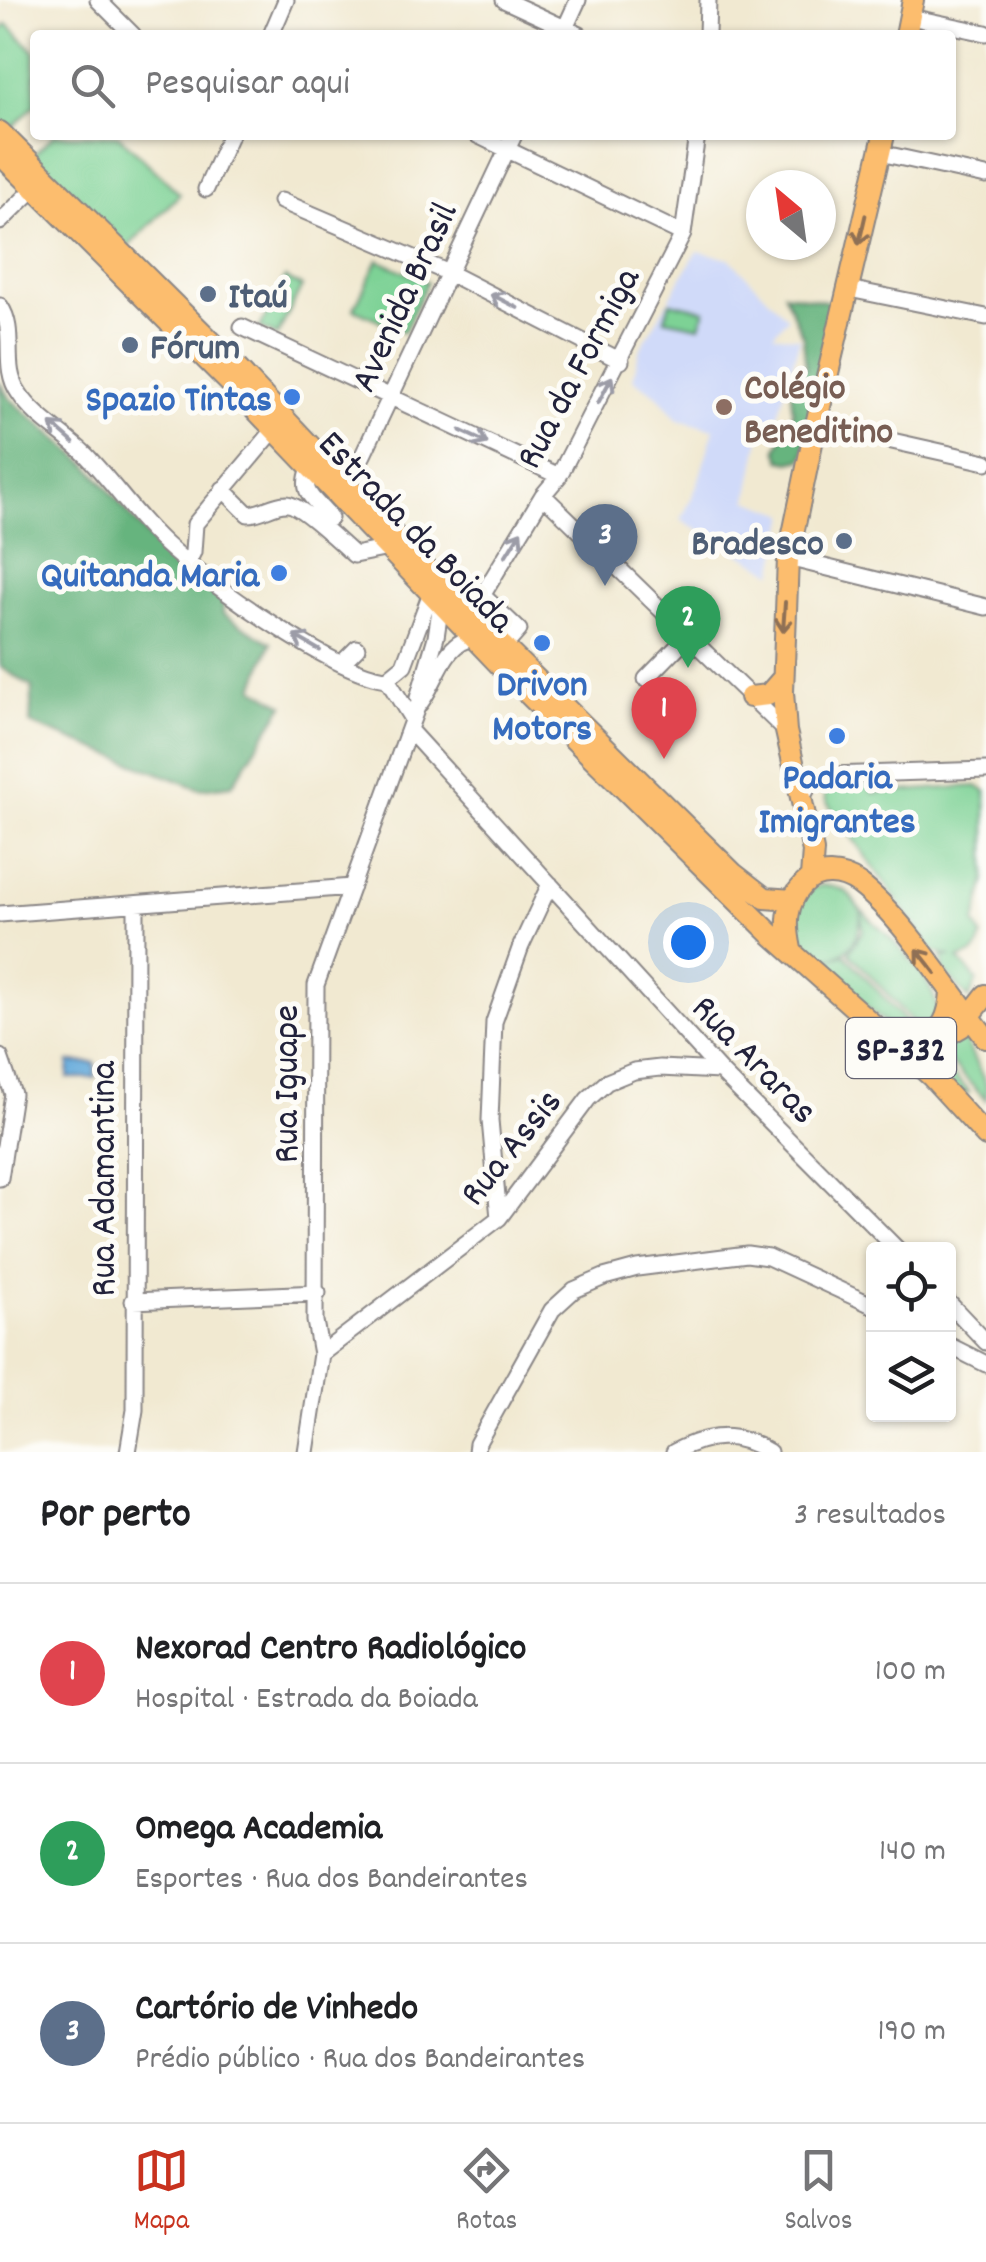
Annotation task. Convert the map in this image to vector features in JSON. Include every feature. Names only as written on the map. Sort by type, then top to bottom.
[{"type":"main road","name":"Estrada da Boiada","points":[[0,132],[40,183],[310,468],[341,492],[471,614],[745,884],[765,898],[793,900]]},
{"type":"main road","points":[[791,950],[787,920],[793,900],[812,877],[813,851],[786,732],[783,678],[788,558],[882,144]]},
{"type":"main road","name":"Estrada da Boiada","points":[[0,154],[40,183],[216,346],[466,640],[791,950]]},
{"type":"main road","points":[[750,697],[774,691],[783,678]]},
{"type":"main road","name":"SP-332","points":[[812,877],[838,874],[856,882],[885,909],[986,1038]]},
{"type":"main road","name":"SP-332","points":[[791,950],[932,1076],[986,1136]]},
{"type":"main road","points":[[921,1042],[935,1035],[945,1022],[951,993]]},
{"type":"main road","points":[[885,1033],[921,1042],[942,1040],[970,1017],[986,995]]},
{"type":"street","points":[[98,0],[128,30]]},
{"type":"street","points":[[274,30],[286,0]]},
{"type":"street","points":[[504,0],[563,30]]},
{"type":"street","points":[[570,30],[578,0]]},
{"type":"street","points":[[707,30],[708,0]]},
{"type":"street","points":[[910,17],[986,33]]},
{"type":"street","points":[[206,188],[228,140]]},
{"type":"street","name":"Rua da Formiga","points":[[471,614],[559,476],[683,234],[696,140]]},
{"type":"street","points":[[511,142],[683,234]]},
{"type":"street","name":"Avenida Brasil","points":[[327,524],[511,142]]},
{"type":"street","points":[[882,144],[986,176]]},
{"type":"street","points":[[0,222],[40,183]]},
{"type":"street","points":[[281,202],[449,274],[620,362]]},
{"type":"street","points":[[849,290],[986,317]]},
{"type":"street","points":[[0,306],[8,325],[7,360],[20,396],[84,452],[170,549],[308,645],[386,679],[404,665],[432,603]]},
{"type":"street","points":[[242,327],[559,476]]},
{"type":"street","points":[[816,424],[986,462]]},
{"type":"street","points":[[188,562],[193,552],[195,524],[274,430]]},
{"type":"street","points":[[310,468],[304,484],[306,490],[327,524],[354,555],[389,548]]},
{"type":"street","points":[[224,489],[248,514],[290,504],[327,524]]},
{"type":"street","points":[[544,495],[786,732]]},
{"type":"street","points":[[788,558],[986,607]]},
{"type":"street","points":[[482,594],[518,630],[504,648]]},
{"type":"street","points":[[413,719],[438,625],[432,603]]},
{"type":"street","points":[[438,625],[466,640]]},
{"type":"street","points":[[646,679],[688,636]]},
{"type":"street","name":"Rua Iguape","points":[[306,1452],[321,1354],[315,1321],[316,984],[413,719],[443,661],[466,640]]},
{"type":"street","points":[[343,662],[356,648]]},
{"type":"street","name":"Rua Araras","points":[[386,679],[413,719],[550,884],[720,1072],[890,1242]]},
{"type":"street","points":[[803,796],[818,778],[830,775],[986,770]]},
{"type":"street","points":[[498,1218],[490,1120],[494,1022],[506,984],[550,884]]},
{"type":"street","points":[[0,914],[352,887]]},
{"type":"street","name":"Rua Adamantina","points":[[128,1452],[135,1410],[136,905]]},
{"type":"street","points":[[0,1058],[13,1094],[0,1178]]},
{"type":"street","name":"Rua Assis","points":[[321,1354],[498,1218],[588,1099],[607,1082],[634,1071],[660,1068],[720,1072]]},
{"type":"street","points":[[476,1452],[494,1412],[552,1310],[574,1290],[604,1276],[747,1254],[768,1257],[866,1302]]},
{"type":"street","points":[[133,1302],[318,1293]]},
{"type":"street","points":[[956,1310],[986,1342]]},
{"type":"street","points":[[956,1348],[986,1364]]},
{"type":"street","points":[[674,1452],[694,1441],[726,1434],[769,1452]]},
{"type":"shaded area","name":"Colégio Beneditino","points":[[697,251],[729,258],[788,318],[773,334],[800,338],[776,422],[763,421],[748,500],[787,514],[774,573],[681,520],[697,486],[714,429],[678,420],[657,395],[633,379],[639,351]]},
{"type":"green space","points":[[7,24],[30,47],[30,110],[7,133],[0,125],[0,32]]},
{"type":"green space","points":[[49,140],[123,140],[180,194],[126,249],[32,156]]},
{"type":"green space","points":[[378,260],[427,282],[404,332],[354,309]]},
{"type":"green space","points":[[285,278],[302,286],[277,336],[260,328]]},
{"type":"green space","points":[[784,293],[840,304],[803,459],[790,462],[781,460],[777,449],[793,413],[791,394],[806,368],[803,337]]},
{"type":"green space","points":[[670,302],[705,310],[700,326],[665,319]]},
{"type":"green space","points":[[0,383],[9,398],[88,465],[154,544],[223,601],[223,614],[271,643],[254,688],[284,705],[232,785],[200,789],[30,724],[32,687],[0,667]]},
{"type":"green space","points":[[866,784],[873,793],[976,786],[986,791],[986,879],[975,923],[982,936],[975,952],[958,959],[977,980],[969,999],[944,971],[942,957],[951,957],[934,952],[826,801],[825,793],[832,787]]},
{"type":"green space","points":[[823,885],[848,893],[910,959],[931,990],[936,1021],[921,1031],[849,952],[863,930],[861,911],[857,935],[844,952],[825,957],[800,948],[789,915],[811,888]]},
{"type":"green space","points":[[845,954],[916,1033],[897,1033],[811,958],[825,960]]},
{"type":"green space","points":[[961,1032],[986,1084],[986,1100],[937,1048]]},
{"type":"green space","points":[[930,1051],[969,1093],[955,1095],[912,1053]]},
{"type":"water","points":[[69,1062],[95,1063],[95,1078],[68,1078]]},
{"type":"place","name":"Itaú","points":[[208,294]]},
{"type":"place","name":"Fórum","points":[[130,345]]},
{"type":"place","name":"Spazio Tintas","points":[[292,397]]},
{"type":"place","name":"Colégio Beneditino","points":[[724,407]]},
{"type":"place","name":"Bradesco","points":[[844,541]]},
{"type":"place","name":"Quitanda Maria","points":[[279,573]]},
{"type":"place","name":"Cartório de Vinhedo","points":[[605,586]]},
{"type":"place","name":"Drivon Motors","points":[[542,643]]},
{"type":"place","name":"Omega Academia","points":[[688,668]]},
{"type":"place","name":"Padaria Imigrantes","points":[[837,736]]},
{"type":"place","name":"Nexorad Centro Radiológico","points":[[664,759]]}]
